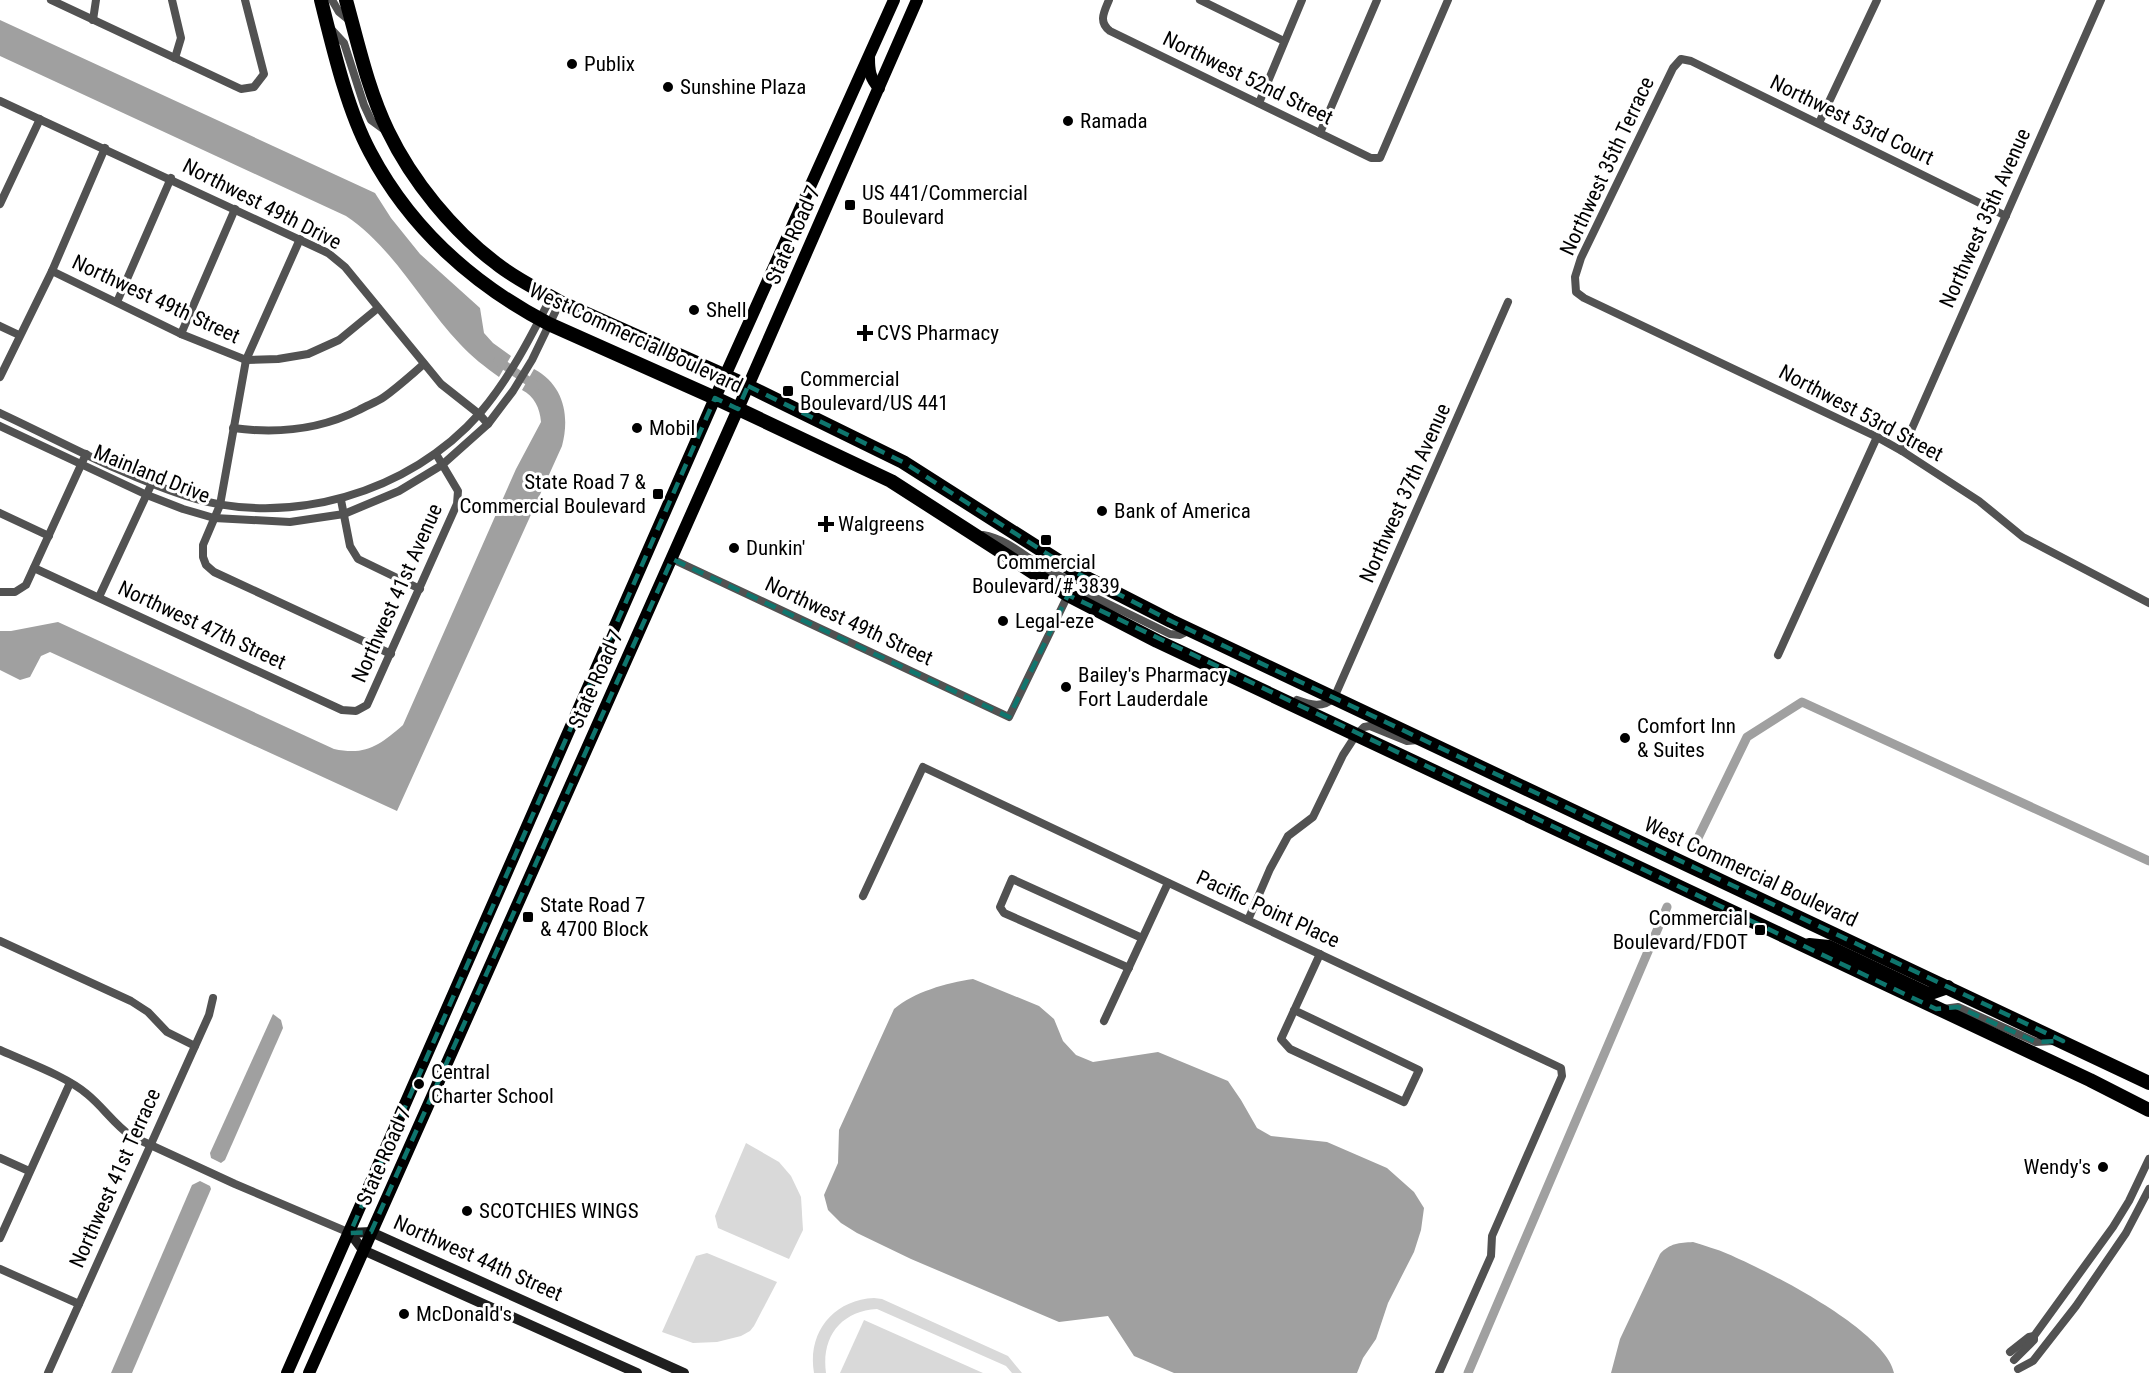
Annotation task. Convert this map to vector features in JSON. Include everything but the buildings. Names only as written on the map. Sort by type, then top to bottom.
[{"type":"highway","name":"West Commercial Boulevard","points":[[321,0],[347,94],[369,152],[402,205],[440,247],[485,286],[544,321],[891,481],[1068,595],[1157,641],[2149,1110]]},
{"type":"highway","name":"West Commercial Boulevard","points":[[346,0],[371,89],[388,131],[424,190],[458,231],[498,265],[555,300],[725,376],[903,462],[1090,579],[1190,630],[2149,1083]]},
{"type":"highway","points":[[1797,944],[1829,947],[1928,994],[1948,987]]},
{"type":"main road","name":"State Road 7","points":[[287,1373],[715,398],[894,0]]},
{"type":"main road","name":"State Road 7","points":[[309,1373],[672,559],[917,0]]},
{"type":"main road","points":[[869,54],[869,72],[879,88]]},
{"type":"street","points":[[51,0],[241,89],[254,87],[264,74],[245,0]]},
{"type":"street","points":[[93,20],[96,0]]},
{"type":"street","points":[[172,0],[181,38],[175,58]]},
{"type":"street","name":"West Commercial Boulevard","points":[[332,0],[339,12],[353,23]]},
{"type":"street","name":"Northwest 52nd Street","points":[[1109,0],[1104,10],[1103,25],[1110,31],[1371,158],[1380,158],[1448,0]]},
{"type":"street","points":[[1200,0],[1284,41]]},
{"type":"street","points":[[1258,103],[1302,0]]},
{"type":"street","points":[[1320,132],[1377,0]]},
{"type":"street","points":[[1819,123],[1877,0]]},
{"type":"street","name":"Northwest 35th Avenue","points":[[1902,451],[2100,0]]},
{"type":"street","name":"West Commercial Boulevard","points":[[328,26],[344,43],[370,120],[388,131]]},
{"type":"street","name":"Northwest 53rd Court","points":[[1681,59],[1691,61],[2006,216]]},
{"type":"street","name":"Northwest 35th Terrace","points":[[1576,292],[1575,277],[1581,258],[1673,68],[1681,59]]},
{"type":"street","name":"Northwest 49th Drive","points":[[0,101],[171,178],[328,253],[345,267],[441,384],[488,424]]},
{"type":"street","points":[[0,204],[40,119]]},
{"type":"street","points":[[0,377],[52,271],[105,148]]},
{"type":"street","points":[[117,302],[171,178]]},
{"type":"street","points":[[181,334],[235,209]]},
{"type":"street","points":[[300,239],[246,360],[219,505],[203,545],[203,557],[206,565],[214,572],[391,654]]},
{"type":"street","name":"Northwest 49th Street","points":[[52,271],[181,334],[246,360]]},
{"type":"street","name":"Northwest 53rd Street","points":[[1576,292],[1590,301],[1877,437],[1979,501],[2024,537],[2149,603]]},
{"type":"street","name":"Mainland Drive","points":[[0,413],[86,454],[187,497],[219,505],[290,507],[342,500],[394,479],[435,454],[479,414],[544,321],[555,300]]},
{"type":"street","name":"Northwest 37th Avenue","points":[[1334,698],[1508,302]]},
{"type":"street","points":[[246,360],[278,359],[308,354],[339,340],[378,308]]},
{"type":"street","name":"Mainland Drive","points":[[0,426],[147,495],[214,518],[290,522],[344,514],[399,491],[442,465],[488,424],[513,391],[532,360],[544,321]]},
{"type":"street","points":[[0,326],[19,335]]},
{"type":"street","points":[[233,428],[291,431],[347,416],[382,398],[424,364]]},
{"type":"street","points":[[1778,655],[1877,437]]},
{"type":"street","points":[[0,592],[15,592],[26,585],[86,454]]},
{"type":"street","name":"Northwest 41st Avenue","points":[[356,711],[367,705],[457,504],[458,491],[435,454]]},
{"type":"street","points":[[99,597],[152,483]]},
{"type":"street","points":[[342,500],[350,546],[358,559],[420,589]]},
{"type":"street","points":[[0,513],[49,536]]},
{"type":"street","name":"West Commercial Boulevard","points":[[980,539],[983,535],[990,536],[1015,548],[1065,579],[1090,579]]},
{"type":"street","name":"Northwest 49th Street","points":[[672,559],[1010,717],[1068,595]]},
{"type":"street","name":"Northwest 47th Street","points":[[34,568],[342,710],[356,711]]},
{"type":"street","name":"West Commercial Boulevard","points":[[1068,595],[1090,595],[1170,634],[1180,635],[1190,630]]},
{"type":"street","name":"West Commercial Boulevard","points":[[1273,696],[1316,705],[1328,703],[1334,698]]},
{"type":"street","name":"West Commercial Boulevard","points":[[1356,735],[1364,727],[1370,726],[1407,741],[1421,740]]},
{"type":"street","points":[[1248,920],[1270,869],[1288,836],[1313,817],[1343,755],[1356,735]]},
{"type":"street","name":"Pacific Point Place","points":[[863,896],[922,767],[1561,1068],[1562,1076],[1492,1236],[1491,1256],[1439,1373]]},
{"type":"street","points":[[1129,968],[1004,913],[1000,907],[1012,879],[1143,938]]},
{"type":"street","points":[[1104,1021],[1168,883]]},
{"type":"street","points":[[0,940],[131,1001],[148,1012],[167,1032],[195,1046]]},
{"type":"street","points":[[1294,1010],[1419,1070],[1404,1102],[1290,1048],[1281,1039],[1294,1010],[1320,954]]},
{"type":"street","name":"Northwest 41st Terrace","points":[[48,1373],[209,1015],[213,998]]},
{"type":"street","name":"West Commercial Boulevard","points":[[1936,1009],[1959,1007],[2036,1042],[2063,1041]]},
{"type":"street","points":[[0,1050],[70,1083],[87,1094],[116,1125],[149,1145],[350,1233]]},
{"type":"street","points":[[0,1238],[70,1083]]},
{"type":"street","points":[[0,1158],[29,1171]]},
{"type":"street","points":[[2012,1356],[2034,1340],[2034,1336],[2113,1227],[2129,1201],[2149,1159]]},
{"type":"street","points":[[2018,1370],[2033,1361],[2076,1306],[2126,1233],[2149,1189]]},
{"type":"street","name":"Northwest 44th Street","points":[[350,1233],[371,1232],[684,1373]]},
{"type":"street","name":"Northwest 44th Street","points":[[350,1233],[363,1250],[638,1373]]},
{"type":"street","points":[[0,1269],[79,1304]]},
{"type":"highlighted area","points":[[748,386],[903,462],[1079,574],[1171,621],[2063,1041],[2036,1042],[1958,1007],[1936,1009],[1068,595],[1009,717],[672,559],[371,1232],[350,1233],[715,398],[738,409]]},
{"type":"shaded area","points":[[0,20],[375,193],[391,218],[420,254],[480,308],[484,333],[511,356],[499,377],[460,344],[379,244],[346,216],[0,56]]},
{"type":"shaded area","points":[[534,369],[552,384],[562,402],[565,424],[562,446],[397,811],[50,652],[41,656],[30,677],[20,680],[0,670],[0,631],[58,622],[334,749],[355,751],[372,747],[403,725],[516,469],[541,422],[536,403],[522,390]]},
{"type":"shaded area","points":[[973,979],[1039,1006],[1054,1019],[1063,1041],[1076,1055],[1093,1062],[1158,1052],[1228,1081],[1257,1128],[1271,1136],[1327,1142],[1387,1168],[1414,1192],[1424,1208],[1421,1230],[1414,1252],[1388,1303],[1376,1339],[1363,1358],[1357,1373],[1174,1373],[1134,1356],[1108,1316],[1059,1322],[911,1259],[857,1233],[841,1223],[828,1210],[824,1195],[838,1163],[839,1130],[894,1009],[931,989]]},
{"type":"shaded area","points":[[273,1014],[281,1020],[283,1028],[225,1160],[221,1163],[211,1158],[210,1153]]},
{"type":"shaded area","points":[[746,1143],[779,1162],[791,1176],[801,1197],[803,1230],[789,1259],[718,1228],[715,1216]]},
{"type":"shaded area","points":[[200,1181],[210,1186],[211,1189],[132,1373],[111,1373],[192,1185]]},
{"type":"shaded area","points":[[1693,1242],[1746,1262],[1823,1304],[1870,1339],[1886,1356],[1894,1373],[1611,1373],[1620,1339],[1660,1254],[1679,1243]]},
{"type":"shaded area","points":[[707,1253],[777,1282],[750,1331],[741,1336],[717,1342],[693,1343],[662,1332],[696,1256]]},
{"type":"shaded area","points":[[874,1298],[882,1299],[1008,1356],[1022,1373],[1012,1373],[1006,1366],[877,1309],[853,1315],[836,1328],[827,1348],[826,1373],[814,1373],[815,1345],[826,1321],[846,1305]]},
{"type":"shaded area","points":[[864,1320],[983,1373],[840,1373]]},
{"type":"waterway","points":[[498,361],[536,386]]},
{"type":"waterway","points":[[1694,846],[1747,737],[1802,702],[2149,861]]},
{"type":"waterway","points":[[1468,1373],[1667,907]]},
{"type":"place","name":"Publix","points":[[572,64]]},
{"type":"place","name":"Sunshine Plaza","points":[[668,87]]},
{"type":"place","name":"Ramada","points":[[1068,121]]},
{"type":"place","name":"US 441/Commercial Boulevard","points":[[850,205]]},
{"type":"place","name":"Shell","points":[[694,310]]},
{"type":"place","name":"CVS Pharmacy","points":[[865,333]]},
{"type":"place","name":"Commercial Boulevard/US 441","points":[[788,391]]},
{"type":"place","name":"Mobil","points":[[637,428]]},
{"type":"place","name":"State Road 7 & Commercial Boulevard","points":[[658,494]]},
{"type":"place","name":"Bank of America","points":[[1102,511]]},
{"type":"place","name":"Walgreens","points":[[826,524]]},
{"type":"place","name":"Commercial Boulevard/# 3839","points":[[1046,540]]},
{"type":"place","name":"Dunkin'","points":[[734,548]]},
{"type":"place","name":"Legal-eze","points":[[1003,621]]},
{"type":"place","name":"Bailey's Pharmacy Fort Lauderdale","points":[[1066,687]]},
{"type":"place","name":"Comfort Inn & Suites","points":[[1625,738]]},
{"type":"place","name":"State Road 7 & 4700 Block","points":[[528,917]]},
{"type":"place","name":"Commercial Boulevard/FDOT","points":[[1760,930]]},
{"type":"place","name":"Central Charter School","points":[[419,1084]]},
{"type":"place","name":"Wendy's","points":[[2103,1167]]},
{"type":"place","name":"SCOTCHIES WINGS","points":[[467,1211]]},
{"type":"place","name":"McDonald's","points":[[404,1314]]}]
